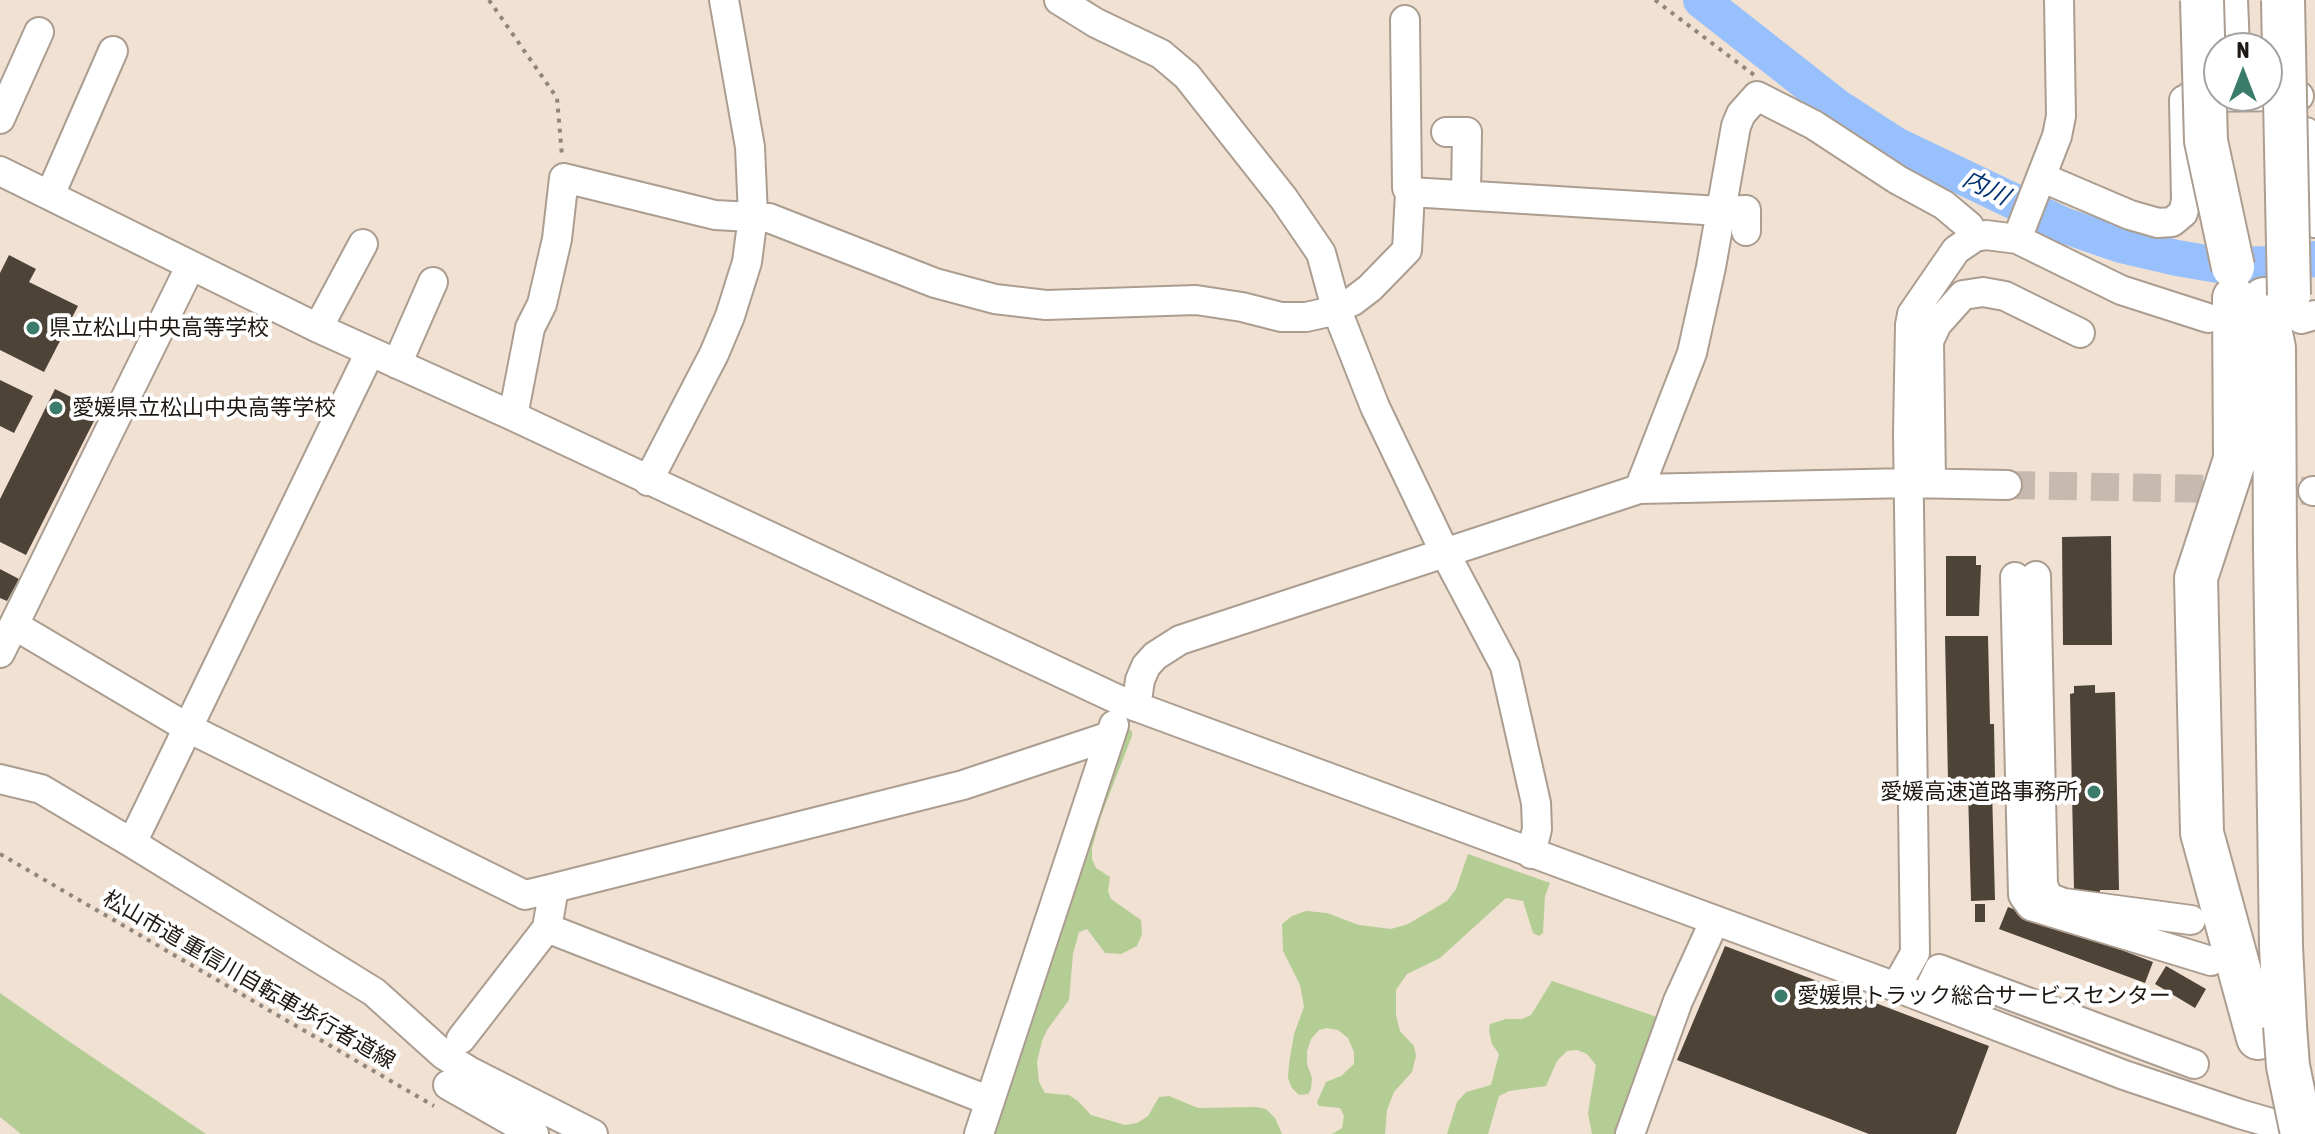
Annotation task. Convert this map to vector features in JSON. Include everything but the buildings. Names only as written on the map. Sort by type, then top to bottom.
[{"type":"highway","points":[[2202,0],[2206,141],[2265,307]]},
{"type":"highway","points":[[2226,0],[2227,32]]},
{"type":"highway","points":[[2255,0],[2256,32]]},
{"type":"highway","points":[[2283,0],[2265,307],[2235,459],[2196,578],[2202,833],[2271,1032],[2288,1066],[2302,1134]]},
{"type":"highway","points":[[2232,112],[2265,307]]},
{"type":"highway","points":[[2250,1127],[2263,1083],[2281,946],[2259,112]]},
{"type":"street","points":[[648,481],[714,354],[747,262],[753,216],[750,147],[724,0]]},
{"type":"street","points":[[1059,0],[1096,23],[1161,54],[1187,76],[1223,119],[1321,253],[1336,308],[1375,407],[1445,553],[1505,666],[1536,803],[1537,829],[1531,854]]},
{"type":"street","points":[[2019,234],[2057,136],[2061,116],[2059,0]]},
{"type":"street","points":[[2039,182],[2158,223],[2172,222],[2183,213],[2186,201],[2181,0]]},
{"type":"street","points":[[2301,0],[2310,217],[2315,223]]},
{"type":"street","points":[[513,416],[530,328],[542,304],[554,253],[564,178],[715,215],[753,216],[782,222],[935,283],[995,299],[1046,305],[1150,299],[1196,300],[1281,317],[1306,317],[1353,301],[1407,250],[1410,192],[1407,188],[1405,20]]},
{"type":"street","points":[[0,119],[39,32]]},
{"type":"street","points":[[50,195],[113,51]]},
{"type":"street","points":[[1639,489],[1692,353],[1736,126],[1741,114],[1757,96],[1814,125],[1898,180],[1958,214],[1975,237]]},
{"type":"street","points":[[2184,97],[2304,96]]},
{"type":"street","points":[[1446,132],[1467,132],[1466,195]]},
{"type":"street","points":[[0,171],[318,328],[1129,704],[1896,987],[2250,1127],[2309,1134]]},
{"type":"street","points":[[1410,192],[1746,210],[1746,231]]},
{"type":"street","points":[[1920,483],[1910,325],[1912,314],[1956,250],[1975,237],[2019,234],[2121,290],[2265,307]]},
{"type":"street","points":[[318,328],[363,244]]},
{"type":"street","points":[[0,653],[190,267]]},
{"type":"street","points":[[397,364],[433,282]]},
{"type":"street","points":[[1896,987],[1915,953],[1920,483],[1929,341],[1937,324],[1963,295],[1983,292],[2005,296],[2080,333]]},
{"type":"street","points":[[132,843],[370,352]]},
{"type":"street","points":[[979,1134],[1110,736],[1146,666],[1155,656],[1180,640],[1639,489],[1920,483],[2007,485]]},
{"type":"street","points":[[2191,920],[2064,903],[2048,897],[2043,885],[2025,576],[2023,895],[2031,906],[2211,961]]},
{"type":"street","points":[[14,625],[188,728],[525,895],[963,785],[1110,736]]},
{"type":"street","points":[[0,779],[41,789],[132,843],[374,992],[444,1055],[593,1134]]},
{"type":"street","points":[[1931,884],[1932,965],[2194,1064]]},
{"type":"street","points":[[461,1039],[547,928],[554,888]]},
{"type":"street","points":[[1630,1134],[1678,1001],[1714,922]]},
{"type":"street","points":[[547,928],[990,1101]]},
{"type":"street","points":[[1925,998],[1939,969]]},
{"type":"street","points":[[445,1098],[534,1134]]},
{"type":"path","points":[[489,0],[557,98],[564,178]]},
{"type":"path","points":[[1655,0],[1757,78]]},
{"type":"path","name":"松山市道 重信川自転車歩行者道線","points":[[0,854],[445,1098]]},
{"type":"green space","points":[[1127,728],[1132,731],[1132,736],[1101,816],[1092,859],[1096,868],[1110,877],[1108,891],[1111,899],[1141,920],[1142,934],[1137,946],[1121,954],[1105,953],[1087,929],[1079,932],[1073,954],[1069,1000],[1042,1041],[1037,1062],[1039,1082],[1045,1093],[1069,1095],[1091,1115],[1125,1125],[1137,1123],[1148,1116],[1159,1097],[1169,1096],[1198,1108],[1266,1109],[1275,1118],[1282,1134],[988,1134]]},
{"type":"green space","points":[[1468,854],[1550,883],[1545,896],[1543,933],[1539,936],[1533,933],[1523,901],[1506,898],[1440,958],[1407,974],[1396,990],[1396,1015],[1400,1031],[1414,1046],[1416,1056],[1412,1072],[1394,1092],[1387,1110],[1385,1134],[1332,1134],[1342,1128],[1344,1116],[1340,1108],[1319,1106],[1317,1102],[1326,1082],[1341,1076],[1354,1064],[1354,1052],[1348,1038],[1338,1030],[1319,1030],[1311,1039],[1307,1051],[1311,1089],[1308,1094],[1299,1095],[1292,1088],[1288,1078],[1289,1064],[1294,1034],[1304,1007],[1300,985],[1283,951],[1282,924],[1306,911],[1327,913],[1359,925],[1391,929],[1408,924],[1447,901],[1456,889]]},
{"type":"green space","points":[[1552,981],[1663,1019],[1619,1134],[1592,1134],[1588,1113],[1596,1065],[1587,1054],[1577,1050],[1567,1051],[1557,1061],[1546,1086],[1509,1091],[1499,1096],[1488,1134],[1447,1134],[1457,1102],[1466,1092],[1491,1085],[1499,1054],[1492,1044],[1490,1024],[1531,1015]]},
{"type":"green space","points":[[0,993],[206,1134],[21,1134],[0,1117]]},
{"type":"waterway","name":"内川","points":[[1701,0],[1836,106],[1896,145],[2063,225],[2121,245],[2218,265],[2281,264],[2315,259]]},
{"type":"tunnel","points":[[2007,485],[2313,491]]},
{"type":"place","name":"県立松山中央高等学校","points":[[33,328]]},
{"type":"place","name":"愛媛県立松山中央高等学校","points":[[56,408]]},
{"type":"place","name":"愛媛高速道路事務所","points":[[2094,792]]},
{"type":"place","name":"愛媛県トラック総合サービスセンター","points":[[1781,996]]}]
